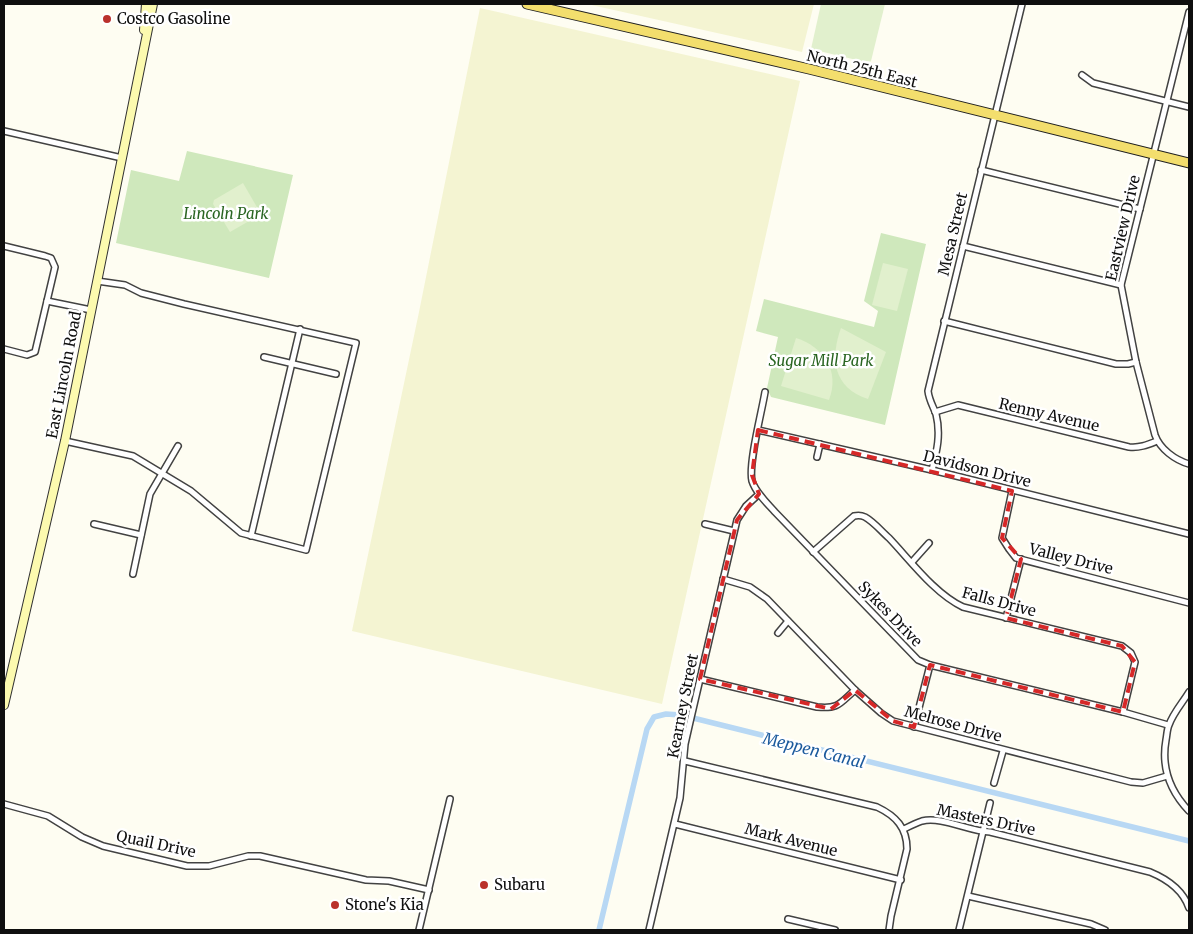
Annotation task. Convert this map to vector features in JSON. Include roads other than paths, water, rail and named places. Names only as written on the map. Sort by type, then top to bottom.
[{"type":"main road","name":"East Lincoln Road","points":[[144,50],[146,4]]},
{"type":"main road","name":"East Lincoln Road","points":[[4,705],[65,441],[153,4]]},
{"type":"main road","name":"North 25th East","points":[[527,4],[809,69],[1189,164]]},
{"type":"street","name":"Mesa Street","points":[[932,470],[939,429],[935,412],[928,398],[928,391],[980,170],[1022,4]]},
{"type":"street","name":"Eastview Drive","points":[[1189,12],[1121,286],[1148,416],[1157,440],[1173,457],[1189,464]]},
{"type":"street","points":[[1082,75],[1093,83],[1189,107]]},
{"type":"street","points":[[4,131],[122,158]]},
{"type":"street","points":[[980,170],[1140,210]]},
{"type":"street","points":[[4,246],[45,256],[54,263],[55,268],[35,352],[27,355],[4,349]]},
{"type":"street","points":[[963,246],[1121,286]]},
{"type":"street","points":[[65,441],[133,456],[191,491],[241,533],[306,550],[356,343],[184,304],[141,293],[125,285],[97,281]]},
{"type":"street","points":[[47,301],[91,310]]},
{"type":"street","points":[[944,322],[1116,364],[1136,362]]},
{"type":"street","points":[[251,536],[300,329]]},
{"type":"street","points":[[264,357],[336,374]]},
{"type":"street","name":"Sykes Drive","points":[[765,392],[752,475],[759,494],[918,660],[930,666],[1123,712],[1168,725]]},
{"type":"street","name":"Renny Avenue","points":[[935,412],[958,405],[1129,447],[1147,446],[1157,440]]},
{"type":"street","name":"Davidson Drive","points":[[758,430],[932,470],[1189,534]]},
{"type":"street","points":[[817,457],[820,444]]},
{"type":"street","points":[[133,574],[150,494],[178,446]]},
{"type":"street","name":"Valley Drive","points":[[1012,491],[1002,538],[1016,558],[1077,572],[1189,603]]},
{"type":"street","name":"Kearney Street","points":[[650,930],[680,798],[685,744],[734,531],[737,520],[746,506],[759,494]]},
{"type":"street","name":"Falls Drive","points":[[813,552],[854,516],[864,516],[877,526],[924,577],[952,602],[963,607],[1122,646],[1131,653],[1135,662],[1123,712]]},
{"type":"street","points":[[94,524],[141,535]]},
{"type":"street","points":[[705,524],[734,531]]},
{"type":"street","points":[[912,562],[929,543]]},
{"type":"street","points":[[1006,618],[1021,559]]},
{"type":"street","name":"Melrose Drive","points":[[723,580],[750,587],[767,599],[855,690],[880,713],[893,721],[1003,751],[1131,782],[1143,782],[1167,776]]},
{"type":"street","points":[[778,633],[788,621]]},
{"type":"street","points":[[914,727],[930,666]]},
{"type":"street","points":[[700,679],[830,709],[837,706],[855,690]]},
{"type":"street","points":[[1189,692],[1168,725],[1164,758],[1167,776],[1174,792],[1189,811]]},
{"type":"street","points":[[994,782],[1003,751]]},
{"type":"street","points":[[685,760],[877,808],[896,818],[904,829],[907,849],[889,930]]},
{"type":"street","points":[[419,930],[450,799]]},
{"type":"street","points":[[959,930],[990,803]]},
{"type":"street","name":"Quail Drive","points":[[4,804],[48,816],[82,837],[102,846],[187,866],[209,866],[248,856],[260,856],[366,880],[389,881],[428,890]]},
{"type":"street","name":"Masters Drive","points":[[904,829],[928,820],[976,829],[1150,872],[1161,876],[1174,886],[1189,905]]},
{"type":"street","name":"Mark Avenue","points":[[675,824],[901,880]]},
{"type":"street","points":[[968,896],[1091,924],[1106,930]]},
{"type":"street","points":[[788,919],[835,930]]},
{"type":"waterway","name":"Meppen Canal","points":[[599,930],[647,729],[654,717],[666,714],[681,715],[1189,841]]},
{"type":"place","name":"Costco Gasoline","points":[[107,19]]},
{"type":"place","name":"Subaru","points":[[484,885]]},
{"type":"place","name":"Stone's Kia","points":[[335,905]]},
{"type":"park label","name":"Lincoln Park","points":[[226,214]]},
{"type":"park label","name":"Sugar Mill Park","points":[[821,361]]}]
